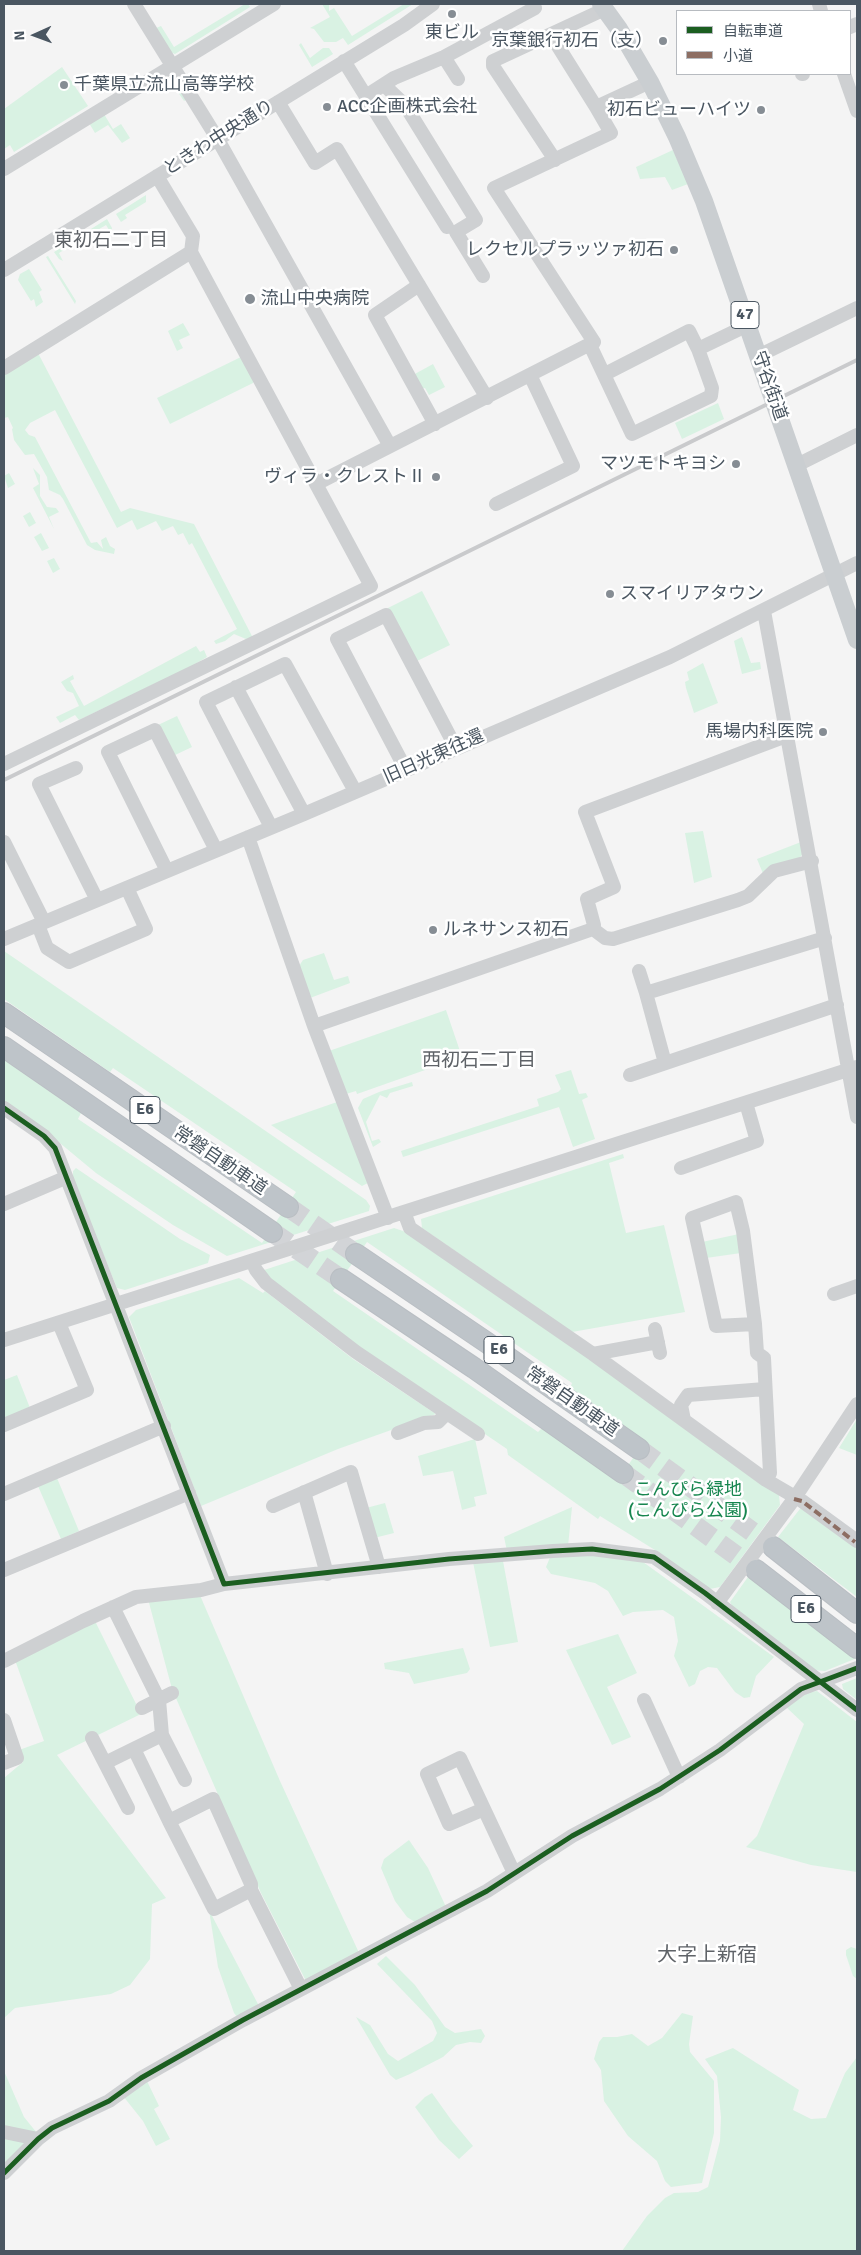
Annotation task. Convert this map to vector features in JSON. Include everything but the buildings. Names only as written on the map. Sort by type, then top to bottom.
[{"type":"highway","name":"常磐自動車道","points":[[4,1012],[288,1207]]},
{"type":"highway","name":"常磐自動車道","points":[[4,1047],[272,1232]]},
{"type":"highway","name":"常磐自動車道","points":[[356,1254],[639,1449]]},
{"type":"highway","name":"常磐自動車道","points":[[341,1279],[474,1368],[623,1473]]},
{"type":"highway","name":"E6","points":[[773,1547],[857,1612]]},
{"type":"highway","name":"E6","points":[[756,1570],[857,1648]]},
{"type":"main road","name":"守谷街道","points":[[603,6],[650,82],[677,137],[701,193],[857,640]]},
{"type":"street","points":[[4,169],[274,4]]},
{"type":"street","name":"ときわ中央通り","points":[[4,270],[278,102],[433,4]]},
{"type":"street","points":[[366,96],[394,78],[444,57],[535,8],[533,4]]},
{"type":"street","points":[[139,5],[171,66],[217,138],[390,446]]},
{"type":"street","points":[[555,160],[493,66],[493,61],[551,34],[603,6]]},
{"type":"street","points":[[316,484],[594,342],[494,188],[611,133],[551,34]]},
{"type":"street","points":[[444,57],[458,78]]},
{"type":"street","points":[[344,61],[447,227]]},
{"type":"street","points":[[844,75],[857,111]]},
{"type":"street","points":[[596,107],[650,82]]},
{"type":"street","points":[[384,85],[405,105],[476,220],[456,232],[483,276]]},
{"type":"street","points":[[278,102],[315,163],[337,149],[486,398]]},
{"type":"street","points":[[4,764],[371,586],[191,252],[194,240],[157,176]]},
{"type":"street","points":[[6,361],[191,252]]},
{"type":"street","points":[[419,286],[374,315],[436,424]]},
{"type":"street","points":[[758,356],[857,308]]},
{"type":"street","points":[[698,349],[748,325]]},
{"type":"street","points":[[590,345],[632,434],[711,396],[712,388],[698,349],[689,332],[605,374]]},
{"type":"street","points":[[496,504],[573,466],[530,375]]},
{"type":"street","points":[[796,465],[857,435]]},
{"type":"street","name":"旧日光東往還","points":[[4,939],[304,814],[670,657],[857,563]]},
{"type":"street","points":[[764,611],[812,861],[837,1005],[852,1068],[857,1116]]},
{"type":"street","points":[[406,770],[337,640],[386,615],[456,748]]},
{"type":"street","points":[[271,827],[206,702],[286,664],[355,792]]},
{"type":"street","points":[[236,687],[304,814]]},
{"type":"street","points":[[167,872],[108,752],[155,730],[216,850]]},
{"type":"street","points":[[593,929],[594,926],[587,899],[614,887],[585,812],[788,735]]},
{"type":"street","points":[[76,768],[38,784],[97,900]]},
{"type":"street","points":[[248,837],[314,1026],[388,1218]]},
{"type":"street","points":[[4,842],[41,923],[47,948],[69,962],[146,929],[127,888]]},
{"type":"street","points":[[593,929],[605,938],[613,939],[738,900],[748,896],[774,871],[812,861]]},
{"type":"street","points":[[314,1026],[593,929]]},
{"type":"street","points":[[646,993],[825,938]]},
{"type":"street","points":[[640,971],[665,1063]]},
{"type":"street","points":[[630,1075],[837,1005]]},
{"type":"street","points":[[4,1340],[852,1068]]},
{"type":"street","points":[[681,1168],[757,1141],[746,1103]]},
{"type":"street","points":[[4,1108],[50,1141],[117,1305],[224,1584]]},
{"type":"street","points":[[4,1204],[65,1178]]},
{"type":"street","points":[[755,1324],[716,1326],[692,1218],[736,1202],[743,1231],[755,1324],[757,1353],[764,1358],[770,1473],[766,1480]]},
{"type":"street","points":[[404,1212],[410,1228],[593,1354],[766,1480],[794,1499],[802,1501],[856,1542]]},
{"type":"street","points":[[252,1261],[266,1283],[356,1352],[478,1434]]},
{"type":"street","points":[[834,1294],[857,1286]]},
{"type":"street","points":[[4,1425],[87,1390],[59,1323]]},
{"type":"street","points":[[593,1354],[658,1341]]},
{"type":"street","points":[[684,1420],[681,1405],[688,1395],[766,1389]]},
{"type":"street","points":[[717,1603],[794,1499],[857,1404]]},
{"type":"street","points":[[398,1433],[424,1423],[438,1422],[447,1413]]},
{"type":"street","points":[[4,1494],[164,1426]]},
{"type":"street","points":[[273,1506],[351,1472],[379,1567]]},
{"type":"street","points":[[304,1492],[327,1574]]},
{"type":"street","points":[[4,1570],[189,1493]]},
{"type":"street","points":[[4,1660],[136,1597],[201,1590],[224,1584],[449,1559],[592,1549],[654,1557],[857,1710]]},
{"type":"street","points":[[113,1607],[159,1700],[162,1735],[185,1780]]},
{"type":"street","points":[[4,2173],[38,2139],[52,2128],[109,2101],[142,2078],[301,1989],[440,1916],[514,1873],[572,1836],[623,1810],[720,1750],[801,1689],[822,1683],[857,1668]]},
{"type":"street","points":[[142,1708],[172,1693]]},
{"type":"street","points":[[644,1700],[679,1777]]},
{"type":"street","points":[[4,1720],[17,1758],[4,1763]]},
{"type":"street","points":[[105,1763],[162,1735]]},
{"type":"street","points":[[92,1738],[128,1808]]},
{"type":"street","points":[[134,1749],[214,1909],[252,1890]]},
{"type":"street","points":[[484,1809],[449,1824],[427,1774],[460,1758],[484,1809],[514,1873]]},
{"type":"street","points":[[169,1821],[214,1799],[252,1890],[301,1989]]},
{"type":"street","points":[[4,2132],[38,2139]]},
{"type":"green space","points":[[245,4],[248,4],[250,7],[175,54],[170,52],[156,28],[161,26],[174,47]]},
{"type":"green space","points":[[322,4],[329,4],[329,11],[334,8],[352,36],[404,4],[413,4],[348,45],[343,38],[336,42],[324,42],[314,29],[310,28],[330,17]]},
{"type":"green space","points":[[301,43],[310,58],[323,48],[329,48],[333,54],[312,67],[299,45]]},
{"type":"green space","points":[[62,67],[88,106],[14,152],[10,145],[4,149],[4,109]]},
{"type":"green space","points":[[165,76],[174,79],[187,99],[184,101],[170,84],[163,87],[159,80]]},
{"type":"green space","points":[[104,114],[113,129],[121,124],[130,138],[122,143],[108,125],[95,133],[89,123]]},
{"type":"green space","points":[[673,150],[688,184],[672,190],[665,177],[640,179],[636,167]]},
{"type":"green space","points":[[146,195],[146,202],[125,215],[127,218],[121,222],[116,214]]},
{"type":"green space","points":[[107,219],[112,228],[111,233],[106,225],[59,253],[63,261],[59,259],[54,252]]},
{"type":"green space","points":[[48,256],[76,301],[75,304],[46,257]]},
{"type":"green space","points":[[29,269],[42,290],[39,292],[43,302],[36,307],[34,299],[31,301],[18,280],[20,274]]},
{"type":"green space","points":[[183,323],[190,335],[179,340],[183,348],[177,351],[168,331]]},
{"type":"green space","points":[[38,353],[121,512],[130,508],[194,524],[253,638],[246,639],[234,634],[225,641],[216,644],[214,641],[237,629],[192,543],[189,545],[183,533],[178,535],[173,526],[162,531],[156,521],[137,530],[132,520],[117,528],[55,410],[30,423],[25,430],[29,435],[35,437],[91,543],[97,542],[103,549],[101,540],[106,537],[110,546],[115,549],[114,554],[95,550],[87,545],[63,499],[60,495],[49,490],[47,477],[34,454],[25,455],[14,440],[13,428],[8,417],[4,418],[4,375]]},
{"type":"green space","points":[[243,356],[255,379],[253,383],[170,424],[157,398]]},
{"type":"green space","points":[[433,364],[445,387],[429,395],[425,388],[421,389],[413,375]]},
{"type":"green space","points":[[718,403],[724,419],[682,439],[675,423]]},
{"type":"green space","points":[[33,468],[40,475],[40,496],[47,507],[56,508],[59,512],[49,517],[54,529],[33,488],[39,484]]},
{"type":"green space","points":[[9,473],[15,484],[8,488],[4,476]]},
{"type":"green space","points":[[30,512],[36,523],[29,527],[23,516]]},
{"type":"green space","points":[[41,533],[49,548],[42,551],[34,537]]},
{"type":"green space","points":[[54,558],[60,569],[53,573],[47,561]]},
{"type":"green space","points":[[422,591],[450,645],[417,661],[388,608]]},
{"type":"green space","points":[[742,637],[751,663],[760,662],[761,669],[742,674],[734,641]]},
{"type":"green space","points":[[196,646],[200,652],[204,650],[207,657],[190,667],[79,720],[75,715],[60,723],[56,717],[79,706],[73,693],[67,691],[61,682],[73,675],[74,679],[70,681],[84,706]]},
{"type":"green space","points":[[703,663],[718,703],[694,713],[685,682],[689,680],[687,672]]},
{"type":"green space","points":[[177,716],[192,747],[173,756],[158,725]]},
{"type":"green space","points":[[703,831],[712,877],[694,883],[685,833]]},
{"type":"green space","points":[[801,842],[803,854],[797,860],[764,876],[757,859]]},
{"type":"green space","points":[[4,951],[366,1200],[370,1206],[369,1211],[227,1256],[173,1225],[96,1173],[55,1139],[4,1103],[4,1060],[81,1113],[78,1119],[262,1243],[296,1192],[113,1068],[110,1072],[4,999]]},
{"type":"green space","points":[[324,953],[334,980],[348,976],[350,983],[310,998],[299,966],[303,960]]},
{"type":"green space","points":[[446,1010],[462,1057],[357,1094],[356,1091],[346,1094],[329,1051]]},
{"type":"green space","points":[[571,1070],[579,1094],[586,1093],[588,1097],[582,1100],[595,1139],[573,1147],[559,1107],[403,1157],[401,1151],[539,1106],[537,1099],[558,1092],[561,1089],[555,1075]]},
{"type":"green space","points":[[412,1082],[413,1086],[390,1093],[387,1098],[380,1095],[366,1122],[372,1141],[379,1139],[381,1142],[373,1147],[358,1108],[363,1099]]},
{"type":"green space","points":[[337,1102],[368,1183],[362,1186],[271,1125]]},
{"type":"green space","points":[[623,1154],[624,1158],[609,1163],[626,1233],[664,1225],[685,1312],[572,1332],[422,1228],[421,1219]]},
{"type":"green space","points":[[76,1168],[180,1239],[210,1255],[208,1263],[125,1290],[117,1288],[73,1180],[73,1171]]},
{"type":"green space","name":"こんぴら緑地 (こんぴら公園)","points":[[394,1228],[406,1232],[577,1349],[779,1495],[780,1505],[720,1587],[710,1589],[689,1576],[663,1555],[600,1516],[598,1519],[508,1455],[507,1449],[376,1360],[266,1275],[264,1270]],"holes":[[[367,1242],[572,1383],[570,1388],[645,1441],[617,1481],[542,1428],[538,1432],[333,1291]]]},
{"type":"green space","points":[[739,1234],[741,1253],[706,1258],[702,1242]]},
{"type":"green space","points":[[239,1278],[263,1293],[265,1291],[353,1359],[436,1414],[338,1449],[201,1506],[129,1317],[136,1310]]},
{"type":"green space","points":[[17,1375],[30,1408],[4,1419],[4,1380]]},
{"type":"green space","points":[[857,1419],[857,1455],[839,1448]]},
{"type":"green space","points":[[475,1439],[487,1494],[474,1497],[476,1506],[462,1510],[453,1471],[423,1476],[418,1456]]},
{"type":"green space","points":[[57,1478],[79,1531],[61,1539],[38,1486]]},
{"type":"green space","points":[[385,1503],[394,1533],[374,1538],[366,1508]]},
{"type":"green space","points":[[803,1505],[857,1547],[857,1597],[778,1537]]},
{"type":"green space","points":[[572,1507],[568,1546],[507,1551],[504,1537]]},
{"type":"green space","points":[[591,1553],[639,1559],[774,1657],[756,1676],[750,1697],[744,1698],[735,1692],[717,1668],[708,1667],[700,1671],[695,1684],[689,1687],[674,1656],[678,1641],[674,1617],[663,1610],[633,1612],[623,1616],[608,1591],[595,1583],[551,1574],[546,1567],[551,1555]]},
{"type":"green space","points":[[503,1561],[518,1642],[490,1647],[473,1562]]},
{"type":"green space","points":[[748,1577],[852,1656],[857,1650],[857,1658],[825,1671],[813,1670],[732,1606],[730,1602]]},
{"type":"green space","points":[[199,1593],[280,1781],[360,1955],[306,1981],[261,1893],[172,1689],[148,1599]]},
{"type":"green space","points":[[94,1619],[141,1714],[57,1755],[166,1898],[152,1904],[150,1959],[130,1985],[111,1994],[15,2008],[4,2018],[4,1778],[23,1762],[19,1750],[44,1741],[15,1660]]},
{"type":"green space","points":[[618,1634],[637,1673],[607,1687],[631,1737],[612,1745],[566,1650]]},
{"type":"green space","points":[[463,1648],[470,1669],[467,1673],[414,1684],[409,1673],[385,1669],[384,1663]]},
{"type":"green space","points":[[857,1678],[857,1700],[843,1689],[842,1684]]},
{"type":"green space","points":[[817,1691],[857,1722],[857,1872],[811,1865],[746,1847],[757,1836],[804,1724],[786,1707],[804,1693]]},
{"type":"green space","points":[[409,1840],[428,1868],[446,1907],[418,1924],[407,1917],[395,1901],[381,1868],[384,1859]]},
{"type":"green space","points":[[209,1910],[259,2006],[238,2018],[234,2013],[218,1967]]},
{"type":"green space","points":[[851,1947],[857,1949],[857,1979],[853,1976],[846,1955],[846,1950]]},
{"type":"green space","points":[[386,1956],[415,1985],[445,2027],[455,2033],[481,2029],[485,2036],[481,2043],[470,2042],[456,2045],[443,2057],[396,2080],[390,2075],[356,2017],[370,2025],[388,2054],[398,2061],[433,2041],[437,2033],[432,2021],[377,1964]]},
{"type":"green space","points":[[682,2013],[693,2016],[689,2044],[690,2052],[714,2081],[714,2133],[702,2183],[671,2187],[665,2181],[657,2161],[628,2136],[604,2101],[601,2070],[594,2059],[599,2042],[603,2037],[632,2034],[648,2046],[662,2038]]},
{"type":"green space","points":[[733,2048],[799,2090],[793,2110],[811,2119],[826,2118],[845,2073],[857,2057],[857,2251],[622,2251],[647,2216],[665,2198],[674,2193],[698,2192],[708,2187],[720,2141],[721,2117],[717,2076],[705,2059]]},
{"type":"green space","points":[[4,2071],[24,2117],[37,2133],[4,2129]]},
{"type":"green space","points":[[147,2081],[159,2106],[154,2109],[170,2139],[156,2146],[143,2121],[123,2096]]},
{"type":"green space","points":[[432,2093],[473,2146],[459,2159],[439,2140],[415,2107]]},
{"type":"green space","points":[[4,2136],[30,2142],[4,2168]]},
{"type":"tunnel","points":[[288,1207],[356,1254]]},
{"type":"tunnel","points":[[272,1232],[341,1279]]},
{"type":"tunnel","points":[[639,1449],[773,1547]]},
{"type":"tunnel","points":[[623,1473],[756,1570]]},
{"type":"railway","points":[[4,780],[857,360]]},
{"type":"marked path","points":[[794,1499],[802,1501],[855,1542]]},
{"type":"cycle path","points":[[4,1108],[44,1136],[55,1148],[224,1584],[449,1559],[553,1551],[592,1549],[654,1557],[705,1593],[857,1710]]},
{"type":"cycle path","points":[[4,2173],[38,2139],[52,2128],[109,2101],[141,2078],[243,2020],[487,1891],[572,1836],[660,1789],[720,1750],[801,1689],[857,1668]]},
{"type":"place","name":"東ビル","points":[[452,14]]},
{"type":"place","name":"京葉銀行初石（支）","points":[[663,41]]},
{"type":"place","name":"千葉県立流山高等学校","points":[[64,85]]},
{"type":"place","name":"ACC企画株式会社","points":[[327,107]]},
{"type":"place","name":"初石ビューハイツ","points":[[761,110]]},
{"type":"place","name":"レクセルプラッツァ初石","points":[[674,250]]},
{"type":"place","name":"流山中央病院","points":[[250,299]]},
{"type":"place","name":"マツモトキヨシ","points":[[736,464]]},
{"type":"place","name":"ヴィラ・クレストⅡ","points":[[436,477]]},
{"type":"place","name":"スマイリアタウン","points":[[610,594]]},
{"type":"place","name":"馬場内科医院","points":[[823,732]]},
{"type":"place","name":"ルネサンス初石","points":[[433,930]]},
{"type":"district","name":"東初石二丁目","points":[[111,241]]},
{"type":"district","name":"西初石二丁目","points":[[479,1061]]},
{"type":"district","name":"大字上新宿","points":[[707,1956]]}]
